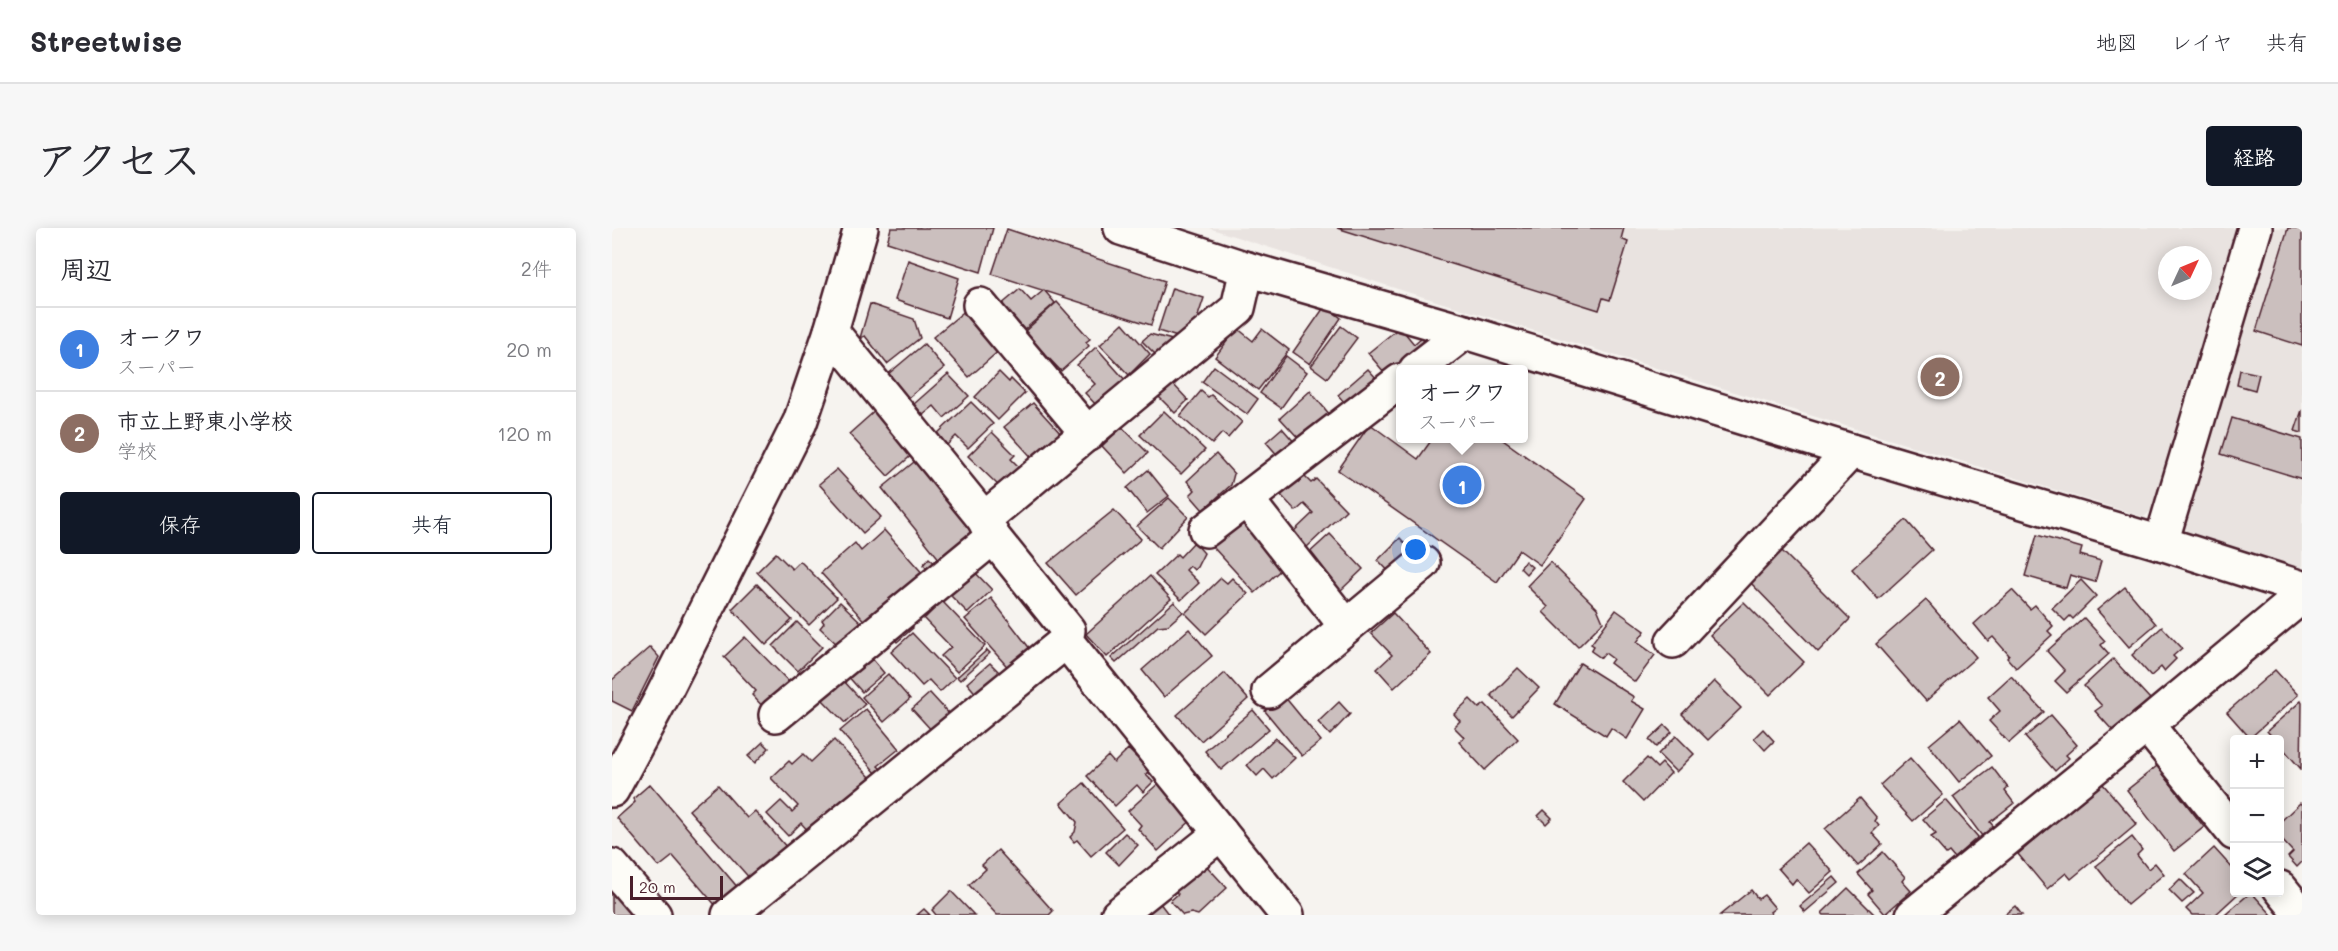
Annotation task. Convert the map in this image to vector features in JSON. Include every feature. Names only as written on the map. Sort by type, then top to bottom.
[{"type":"street","points":[[612,790],[668,687],[800,423],[831,331],[861,228]]},
{"type":"street","points":[[1121,228],[1247,269],[1465,332],[1851,452],[2161,543],[2302,588]]},
{"type":"street","points":[[2161,543],[2255,228]]},
{"type":"street","points":[[776,715],[989,528],[1088,434],[1238,308],[1247,269]]},
{"type":"street","points":[[980,305],[1088,434]]},
{"type":"street","points":[[729,915],[1066,641],[1068,630],[831,331]]},
{"type":"street","points":[[1421,365],[1465,332]]},
{"type":"street","points":[[1206,530],[1396,385]]},
{"type":"street","points":[[1673,641],[1851,452]]},
{"type":"street","points":[[1246,500],[1346,626]]},
{"type":"street","points":[[1269,691],[1423,563]]},
{"type":"street","points":[[1913,915],[2302,596]]},
{"type":"street","points":[[1066,641],[1287,915]]},
{"type":"street","points":[[2147,725],[2230,826]]},
{"type":"street","points":[[1118,915],[1221,833]]},
{"type":"street","points":[[612,866],[654,915]]},
{"type":"street","points":[[2284,893],[2302,915]]},
{"type":"shaded area","points":[[1209,228],[2239,228],[2157,505],[2144,517],[1407,292]]},
{"type":"shaded area","points":[[2271,228],[2302,228],[2302,568],[2182,532]]},
{"type":"building","points":[[891,228],[993,228],[981,272],[887,242]]},
{"type":"building","points":[[1337,228],[1624,228],[1621,239],[1628,242],[1610,300],[1603,298],[1599,310]]},
{"type":"building","points":[[2288,228],[2302,228],[2302,346],[2256,331]]},
{"type":"building","points":[[1007,229],[1165,281],[1151,325],[992,274]]},
{"type":"building","points":[[908,260],[959,278],[947,318],[895,300]]},
{"type":"building","points":[[1172,288],[1204,298],[1194,328],[1188,326],[1184,339],[1158,331]]},
{"type":"building","points":[[1020,289],[1031,301],[1044,290],[1055,303],[1023,331],[1001,305]]},
{"type":"building","points":[[1057,302],[1090,339],[1086,342],[1089,346],[1061,371],[1024,332]]},
{"type":"building","points":[[870,304],[914,319],[920,338],[887,364],[865,336],[860,338]]},
{"type":"building","points":[[1325,306],[1341,318],[1310,364],[1293,352]]},
{"type":"building","points":[[967,309],[1002,348],[969,377],[933,337]]},
{"type":"building","points":[[1123,323],[1150,354],[1129,375],[1100,345]]},
{"type":"building","points":[[1341,326],[1357,338],[1327,378],[1311,366]]},
{"type":"building","points":[[1400,327],[1414,344],[1421,338],[1428,345],[1404,365],[1396,365],[1396,372],[1389,378],[1368,353]]},
{"type":"building","points":[[1237,328],[1253,341],[1262,329],[1289,350],[1258,390],[1215,357]]},
{"type":"building","points":[[1150,334],[1172,340],[1157,356],[1142,341]]},
{"type":"building","points":[[924,344],[944,368],[907,399],[887,375]]},
{"type":"building","points":[[1096,347],[1126,381],[1097,406],[1085,393],[1095,384],[1077,365]]},
{"type":"building","points":[[1286,356],[1307,372],[1281,408],[1260,393]]},
{"type":"building","points":[[1214,366],[1258,399],[1247,414],[1202,382]]},
{"type":"building","points":[[1368,369],[1379,381],[1349,408],[1338,395]]},
{"type":"building","points":[[2240,370],[2259,374],[2255,390],[2237,385]]},
{"type":"building","points":[[999,372],[1009,382],[1011,379],[1025,393],[998,420],[975,397]]},
{"type":"building","points":[[948,374],[969,396],[944,418],[934,406],[923,415],[914,404]]},
{"type":"building","points":[[1172,383],[1188,400],[1175,413],[1158,396]]},
{"type":"building","points":[[1201,391],[1208,397],[1211,395],[1242,422],[1228,438],[1222,433],[1212,444],[1180,416]]},
{"type":"building","points":[[1310,391],[1330,415],[1301,441],[1280,418]]},
{"type":"building","points":[[971,402],[993,424],[968,448],[956,436],[947,445],[937,434]]},
{"type":"building","points":[[1033,403],[1061,434],[1034,460],[1004,427]]},
{"type":"building","points":[[876,410],[914,453],[888,476],[849,434]]},
{"type":"building","points":[[2302,410],[2302,433],[2295,431]]},
{"type":"building","points":[[1164,411],[1205,450],[1181,474],[1140,435]]},
{"type":"building","points":[[2232,418],[2302,439],[2302,479],[2221,454]]},
{"type":"building","points":[[1370,424],[1418,459],[1429,443],[1507,443],[1586,499],[1540,565],[1519,550],[1497,582],[1338,470]]},
{"type":"building","points":[[1122,427],[1148,453],[1127,473],[1102,446]]},
{"type":"building","points":[[1282,428],[1296,444],[1280,458],[1266,442]]},
{"type":"building","points":[[992,432],[1015,455],[1011,459],[1019,467],[999,486],[968,456]]},
{"type":"building","points":[[1216,454],[1234,474],[1231,485],[1203,510],[1190,495],[1195,490],[1187,481]]},
{"type":"building","points":[[919,458],[981,535],[944,565],[882,488]]},
{"type":"building","points":[[837,469],[881,517],[863,533],[819,484]]},
{"type":"building","points":[[1148,470],[1169,496],[1147,513],[1127,488]]},
{"type":"building","points":[[1300,472],[1311,483],[1316,479],[1346,510],[1306,548],[1292,533],[1313,513],[1304,504],[1296,511],[1279,493]]},
{"type":"building","points":[[1169,498],[1188,517],[1159,548],[1137,526]]},
{"type":"building","points":[[1114,510],[1141,539],[1076,595],[1048,563]]},
{"type":"building","points":[[1243,520],[1285,566],[1255,593],[1213,547]]},
{"type":"building","points":[[1906,520],[1932,550],[1878,599],[1852,569]]},
{"type":"building","points":[[884,530],[925,576],[869,626],[821,573],[855,543],[861,551]]},
{"type":"building","points":[[1330,534],[1363,569],[1340,591],[1307,555]]},
{"type":"building","points":[[2037,535],[2082,548],[2080,555],[2101,561],[2095,582],[2070,575],[2066,588],[2025,576]]},
{"type":"building","points":[[1400,538],[1416,555],[1394,577],[1378,560]]},
{"type":"building","points":[[1194,542],[1204,553],[1194,570],[1190,566],[1186,570],[1199,583],[1181,600],[1155,575],[1177,554],[1180,557]]},
{"type":"building","points":[[1780,549],[1850,619],[1818,652],[1748,580]]},
{"type":"building","points":[[776,553],[792,569],[800,561],[837,598],[809,625],[757,572]]},
{"type":"building","points":[[929,558],[938,566],[932,573],[923,565]]},
{"type":"building","points":[[1525,561],[1532,567],[1526,574],[1520,568]]},
{"type":"building","points":[[1550,562],[1597,608],[1603,622],[1578,647],[1543,612],[1548,607],[1527,586]]},
{"type":"building","points":[[970,567],[992,590],[968,613],[946,591]]},
{"type":"building","points":[[1150,576],[1171,599],[1107,657],[1086,634]]},
{"type":"building","points":[[1221,578],[1227,583],[1232,578],[1248,594],[1206,634],[1185,613]]},
{"type":"building","points":[[2081,580],[2096,596],[2073,619],[2070,616],[2065,621],[2052,608]]},
{"type":"building","points":[[757,584],[792,620],[766,645],[732,609]]},
{"type":"building","points":[[2125,587],[2156,624],[2129,647],[2097,610]]},
{"type":"building","points":[[2012,590],[2030,609],[2035,605],[2053,626],[2048,631],[2052,635],[2016,668],[2007,658],[2009,655],[1993,637],[1988,641],[1974,624]]},
{"type":"building","points":[[991,598],[1034,654],[1012,672],[965,619]]},
{"type":"building","points":[[1926,600],[1976,657],[1926,701],[1876,644]]},
{"type":"building","points":[[942,601],[985,646],[957,672],[941,656],[951,647],[924,619]]},
{"type":"building","points":[[840,602],[863,624],[840,647],[820,628],[824,623],[822,620]]},
{"type":"building","points":[[1174,602],[1183,612],[1168,625],[1158,626],[1116,663],[1111,658]]},
{"type":"building","points":[[1744,602],[1804,662],[1770,695],[1710,635]]},
{"type":"building","points":[[1616,610],[1645,631],[1637,642],[1655,655],[1635,682],[1610,663],[1613,659],[1605,653],[1601,658],[1591,651],[1594,646],[1591,644]]},
{"type":"building","points":[[1393,613],[1431,654],[1394,688],[1377,669],[1392,655],[1371,633]]},
{"type":"building","points":[[2084,618],[2105,641],[2101,645],[2109,654],[2066,692],[2055,681],[2065,671],[2047,651]]},
{"type":"building","points":[[905,620],[913,628],[897,642],[890,634]]},
{"type":"building","points":[[797,622],[822,647],[798,671],[773,646]]},
{"type":"building","points":[[2162,627],[2182,648],[2173,656],[2176,659],[2164,671],[2161,667],[2151,676],[2132,655]]},
{"type":"building","points":[[1189,629],[1212,656],[1164,697],[1142,670]]},
{"type":"building","points":[[912,633],[955,678],[940,692],[929,680],[922,686],[891,652]]},
{"type":"building","points":[[745,637],[791,684],[765,709],[752,695],[756,691],[724,657]]},
{"type":"building","points":[[650,647],[659,657],[632,711],[612,701],[612,680]]},
{"type":"building","points":[[987,650],[990,653],[960,680],[957,677]]},
{"type":"building","points":[[869,655],[884,673],[862,692],[846,674]]},
{"type":"building","points":[[2113,659],[2150,699],[2114,732],[2095,711],[2102,706],[2084,686]]},
{"type":"building","points":[[990,663],[1001,674],[978,696],[967,683]]},
{"type":"building","points":[[1580,663],[1634,697],[1631,701],[1645,709],[1627,739],[1611,728],[1606,736],[1555,704]]},
{"type":"building","points":[[1518,668],[1539,688],[1512,716],[1491,695]]},
{"type":"building","points":[[2275,670],[2298,695],[2253,735],[2247,735],[2227,712]]},
{"type":"building","points":[[1225,673],[1248,699],[1201,741],[1177,715]]},
{"type":"building","points":[[888,674],[910,699],[884,722],[862,697]]},
{"type":"building","points":[[2011,676],[2044,712],[2009,743],[1989,721],[2000,711],[1988,697]]},
{"type":"building","points":[[842,679],[865,704],[845,723],[821,698]]},
{"type":"building","points":[[1714,681],[1741,708],[1708,740],[1682,714]]},
{"type":"building","points":[[930,693],[952,717],[934,733],[912,709]]},
{"type":"building","points":[[1284,696],[1321,741],[1302,756],[1265,711]]},
{"type":"building","points":[[1470,699],[1479,708],[1485,704],[1518,739],[1485,770],[1459,742],[1464,737],[1454,727],[1460,721],[1454,714]]},
{"type":"building","points":[[2301,701],[2301,769],[2284,750],[2284,735],[2271,735],[2267,731]]},
{"type":"building","points":[[1339,702],[1350,714],[1330,735],[1318,722]]},
{"type":"building","points":[[866,709],[899,749],[878,766],[881,769],[876,773],[840,731]]},
{"type":"building","points":[[1253,710],[1269,729],[1221,770],[1205,751]]},
{"type":"building","points":[[2051,715],[2077,745],[2066,755],[2069,758],[2055,771],[2025,737]]},
{"type":"building","points":[[1960,719],[1991,756],[1959,782],[1929,745]]},
{"type":"building","points":[[1665,725],[1672,732],[1656,747],[1649,740]]},
{"type":"building","points":[[1763,729],[1774,741],[1765,750],[1754,738]]},
{"type":"building","points":[[1676,736],[1694,754],[1676,772],[1658,754]]},
{"type":"building","points":[[1275,738],[1295,758],[1273,779],[1264,769],[1257,776],[1247,765]]},
{"type":"building","points":[[834,740],[871,778],[812,835],[801,823],[788,836],[767,814],[781,801],[792,812],[798,806],[771,778],[789,761],[792,764],[803,754],[811,762]]},
{"type":"building","points":[[763,742],[769,748],[755,763],[748,756]]},
{"type":"building","points":[[1128,749],[1136,757],[1140,753],[1154,767],[1146,775],[1153,782],[1143,792],[1137,785],[1115,806],[1087,776],[1108,756],[1114,763]]},
{"type":"building","points":[[1647,758],[1657,768],[1662,763],[1671,773],[1643,802],[1623,782]]},
{"type":"building","points":[[1910,758],[1943,795],[1913,821],[1880,785]]},
{"type":"building","points":[[2157,766],[2204,827],[2174,851],[2127,790]]},
{"type":"building","points":[[1992,767],[2008,788],[2005,791],[2014,803],[1990,822],[1994,827],[1982,836],[1953,797]]},
{"type":"building","points":[[1162,780],[1196,816],[1158,851],[1138,829],[1141,825],[1128,811]]},
{"type":"building","points":[[1084,783],[1123,828],[1091,856],[1077,840],[1074,842],[1070,837],[1075,832],[1077,822],[1061,803]]},
{"type":"building","points":[[2102,783],[2137,824],[2071,879],[2066,873],[2047,889],[2018,854]]},
{"type":"building","points":[[650,784],[739,889],[717,907],[673,856],[659,867],[617,818]]},
{"type":"building","points":[[718,785],[747,818],[755,811],[788,849],[752,881],[689,810]]},
{"type":"building","points":[[1860,798],[1877,818],[1875,821],[1879,826],[1872,833],[1882,844],[1858,866],[1825,829]]},
{"type":"building","points":[[1946,800],[1978,837],[1954,858],[1949,852],[1946,854],[1931,837],[1936,834],[1923,819]]},
{"type":"building","points":[[2300,803],[2302,805],[2302,862],[2297,867],[2288,857],[2293,852],[2284,842],[2284,818]]},
{"type":"building","points":[[1544,810],[1552,818],[1546,824],[1538,816]]},
{"type":"building","points":[[1125,833],[1138,845],[1119,865],[1106,852]]},
{"type":"building","points":[[2132,837],[2142,850],[2137,855],[2148,869],[2155,863],[2164,874],[2127,905],[2096,866]]},
{"type":"building","points":[[1806,843],[1833,872],[1809,893],[1796,879],[1792,884],[1778,868]]},
{"type":"building","points":[[2214,848],[2230,866],[2230,897],[2235,897],[2215,915],[2192,915],[2186,909],[2203,893],[2186,874]]},
{"type":"building","points":[[998,850],[1053,911],[1049,915],[997,915],[969,885],[986,869],[982,865]]},
{"type":"building","points":[[1883,852],[1905,877],[1902,881],[1911,891],[1885,914],[1868,894],[1872,890],[1858,874]]},
{"type":"building","points":[[1202,861],[1227,888],[1198,915],[1191,913],[1183,915],[1170,901],[1178,894],[1172,888]]},
{"type":"building","points":[[1834,877],[1839,883],[1805,912],[1800,906]]},
{"type":"building","points":[[612,879],[641,915],[612,915]]},
{"type":"building","points":[[2180,879],[2194,893],[2182,903],[2169,890]]},
{"type":"building","points":[[1848,888],[1875,915],[1824,915],[1822,913]]},
{"type":"building","points":[[1751,890],[1758,899],[1764,895],[1775,908],[1770,912],[1772,915],[1720,915]]},
{"type":"building","points":[[951,891],[974,915],[936,915],[932,910]]},
{"type":"building","points":[[2245,897],[2256,897],[2272,915],[2225,915]]},
{"type":"building","points":[[1156,898],[1169,915],[1135,915]]},
{"type":"building","points":[[2015,906],[2022,915],[2004,915]]},
{"type":"building","points":[[924,909],[930,915],[917,915]]},
{"type":"place","name":"市立上野東小学校","points":[[1940,377]]},
{"type":"place","name":"オークワ","points":[[1462,485]]}]
